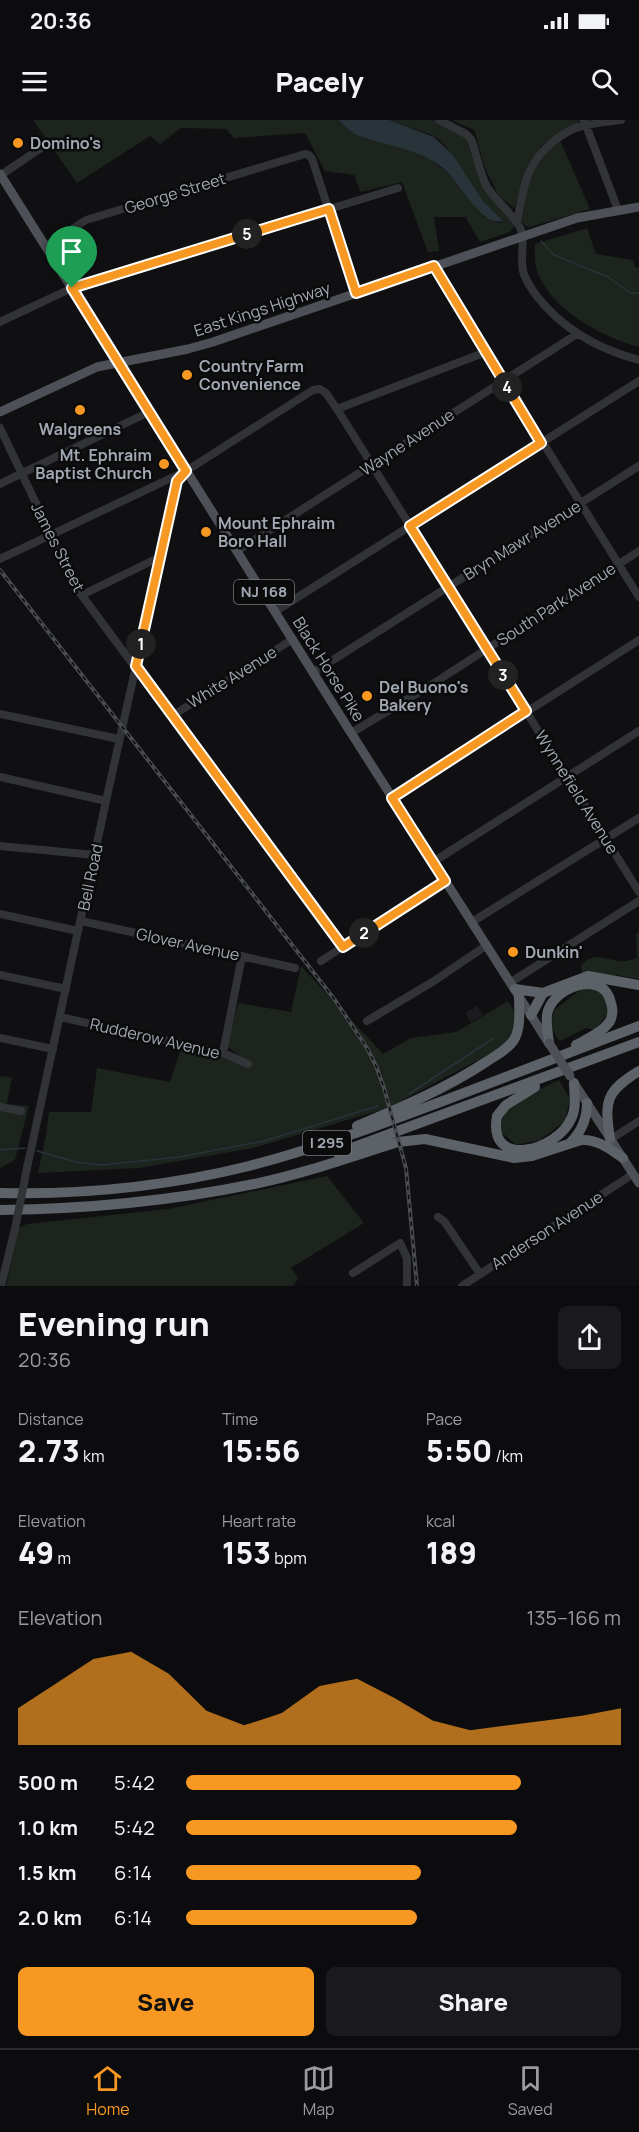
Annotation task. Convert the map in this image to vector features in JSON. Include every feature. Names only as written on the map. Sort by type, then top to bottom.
[{"type":"highway","points":[[284,1156],[429,1096],[500,1053],[514,1040],[519,1020],[515,989],[543,993],[588,976],[639,985]]},
{"type":"highway","points":[[537,1065],[575,1046],[608,1023],[613,1009],[608,993],[600,987],[588,984],[578,985],[564,992],[552,1003],[547,1014],[549,1043]]},
{"type":"highway","points":[[531,1016],[543,993]]},
{"type":"highway","name":"I 295","points":[[0,1193],[97,1190],[150,1185],[215,1174],[284,1156],[349,1136],[639,1026]]},
{"type":"highway","name":"I 295","points":[[0,1210],[101,1206],[199,1193],[280,1172],[639,1042]]},
{"type":"highway","points":[[572,1079],[575,1109],[571,1121],[560,1134],[535,1148],[524,1151],[514,1151],[506,1147],[500,1140],[495,1123],[496,1116],[506,1105],[534,1087],[600,1057]]},
{"type":"highway","points":[[610,1139],[606,1117],[609,1097],[630,1076],[639,1071]]},
{"type":"highway","points":[[562,1146],[573,1140],[581,1128],[587,1117],[587,1103]]},
{"type":"highway","points":[[199,1193],[263,1182],[398,1142],[416,1140],[434,1141],[514,1158],[532,1156],[590,1139],[606,1146],[623,1158]]},
{"type":"main road","name":"Black Horse Pike","points":[[0,174],[392,798],[515,989]]},
{"type":"main road","name":"East Kings Highway","points":[[0,412],[97,367],[209,343],[577,218],[639,207]]},
{"type":"main road","name":"NJ 168","points":[[515,989],[639,1183]]},
{"type":"street","points":[[442,120],[471,139],[487,186],[501,207],[517,222]]},
{"type":"street","points":[[621,120],[585,123],[562,135],[534,160],[525,183],[517,222],[518,237],[523,272],[543,304],[577,334],[616,354],[639,360]]},
{"type":"street","points":[[585,123],[618,210]]},
{"type":"street","points":[[0,174],[50,142]]},
{"type":"street","name":"George Street","points":[[46,246],[86,220],[305,154],[309,154],[329,209]]},
{"type":"street","points":[[0,322],[72,288],[398,188]]},
{"type":"street","points":[[329,209],[356,293]]},
{"type":"street","points":[[434,266],[541,443],[639,597]]},
{"type":"street","name":"Wayne Avenue","points":[[237,551],[577,334]]},
{"type":"street","points":[[337,409],[486,352]]},
{"type":"street","points":[[276,611],[639,381]]},
{"type":"street","name":"Wynnefield Avenue","points":[[186,471],[313,390],[320,388],[326,393],[639,892]]},
{"type":"street","points":[[0,484],[149,412]]},
{"type":"street","name":"James Street","points":[[0,428],[81,596],[136,666],[343,947]]},
{"type":"street","name":"Bryn Mawr Avenue","points":[[314,672],[639,466]]},
{"type":"street","points":[[0,559],[186,471]]},
{"type":"street","name":"Bell Road","points":[[1,1286],[177,481],[186,471]]},
{"type":"street","name":"South Park Avenue","points":[[351,733],[639,551]]},
{"type":"street","points":[[81,596],[160,557]]},
{"type":"street","name":"White Avenue","points":[[172,716],[293,639]]},
{"type":"street","points":[[392,798],[639,640]]},
{"type":"street","points":[[0,714],[119,739]]},
{"type":"street","points":[[433,862],[639,731]]},
{"type":"street","points":[[0,777],[106,801]]},
{"type":"street","points":[[472,922],[639,818]]},
{"type":"street","points":[[0,846],[95,855]]},
{"type":"street","points":[[321,961],[445,881]]},
{"type":"street","points":[[515,989],[639,900]]},
{"type":"street","points":[[0,914],[78,931]]},
{"type":"street","name":"Glover Avenue","points":[[81,921],[295,968]]},
{"type":"street","points":[[367,1021],[434,981],[487,945]]},
{"type":"street","points":[[223,1053],[242,956]]},
{"type":"street","points":[[0,975],[66,990]]},
{"type":"street","name":"Rudderow Avenue","points":[[60,1017],[223,1053],[237,1057],[248,1064]]},
{"type":"street","points":[[0,1038],[52,1049]]},
{"type":"street","points":[[0,1107],[21,1111]]},
{"type":"street","points":[[610,1139],[639,1121]]},
{"type":"street","name":"Anderson Avenue","points":[[467,1284],[633,1174]]},
{"type":"street","points":[[438,1217],[444,1221],[480,1274]]},
{"type":"street","points":[[353,1273],[400,1243],[407,1258],[407,1286]]},
{"type":"shaded area","points":[[33,120],[339,120],[357,135],[405,148],[429,159],[457,182],[485,217],[499,223],[503,221],[483,201],[453,155],[440,140],[389,120],[433,120],[465,135],[470,140],[480,174],[513,221],[514,227],[510,232],[480,242],[466,218],[468,217],[434,217],[439,251],[428,252],[402,182],[361,192],[354,175],[325,171],[305,133],[234,138],[226,129],[181,128],[160,144],[150,136],[77,183]]},
{"type":"shaded area","points":[[339,120],[389,120],[434,137],[453,155],[483,201],[503,221],[495,221],[486,217],[471,202],[450,174],[433,161],[357,135]]},
{"type":"shaded area","points":[[451,120],[581,121],[541,146],[514,208],[498,195],[485,168],[474,130]]},
{"type":"shaded area","points":[[560,140],[590,209],[530,227],[526,226],[521,221],[526,184],[536,162]]},
{"type":"shaded area","points":[[587,228],[596,254],[633,260],[635,267],[639,268],[639,347],[608,336],[577,319],[563,308],[542,282],[535,264],[535,244]]},
{"type":"shaded area","points":[[639,932],[639,979],[616,975],[595,989],[607,997],[611,1010],[595,1030],[586,1028],[560,1041],[554,1034],[552,1026],[554,1010],[583,988],[581,965],[594,958],[628,961],[637,958],[636,934]]},
{"type":"shaded area","points":[[301,966],[383,1054],[411,1038],[456,1032],[508,1001],[525,1029],[517,1029],[505,1046],[395,1104],[253,1148],[139,1168],[38,1173],[49,1112],[91,1112],[97,1068],[170,1082],[181,1048],[242,1058],[227,1046],[238,1003],[291,1012]]},
{"type":"shaded area","points":[[477,1006],[483,1015],[471,1022],[465,1013]]},
{"type":"shaded area","points":[[0,1076],[12,1077],[7,1104],[29,1106],[15,1160],[0,1168]]},
{"type":"shaded area","points":[[559,1080],[570,1099],[565,1121],[540,1140],[516,1145],[500,1131],[502,1115],[532,1093]]},
{"type":"shaded area","points":[[327,1176],[364,1223],[291,1268],[298,1278],[293,1286],[6,1286],[19,1228],[27,1224],[168,1209]]},
{"type":"waterway","points":[[541,241],[554,255],[608,277],[630,293],[639,293]]},
{"type":"waterway","points":[[409,1094],[494,1038]]},
{"type":"waterway","points":[[37,1151],[76,1162],[102,1165],[179,1157],[264,1141],[378,1106]]},
{"type":"waterway","points":[[0,1150],[25,1148]]},
{"type":"railway","points":[[0,570],[335,1000],[367,1048],[384,1088],[406,1168],[417,1286]]},
{"type":"place","name":"Domino's","points":[[18,143]]},
{"type":"place","name":"Country Farm Convenience","points":[[187,375]]},
{"type":"place","name":"Walgreens","points":[[80,410]]},
{"type":"place","name":"Mt. Ephraim Baptist Church","points":[[164,464]]},
{"type":"place","name":"Mount Ephraim Boro Hall","points":[[206,532]]},
{"type":"place","name":"Del Buono's Bakery","points":[[367,696]]},
{"type":"place","name":"Dunkin'","points":[[513,952]]},
{"type":"route","points":[[329,209],[356,293],[434,266],[541,443],[410,526],[526,711],[392,798],[445,881],[343,947],[136,666],[177,481],[186,471],[72,288],[329,209]]}]
